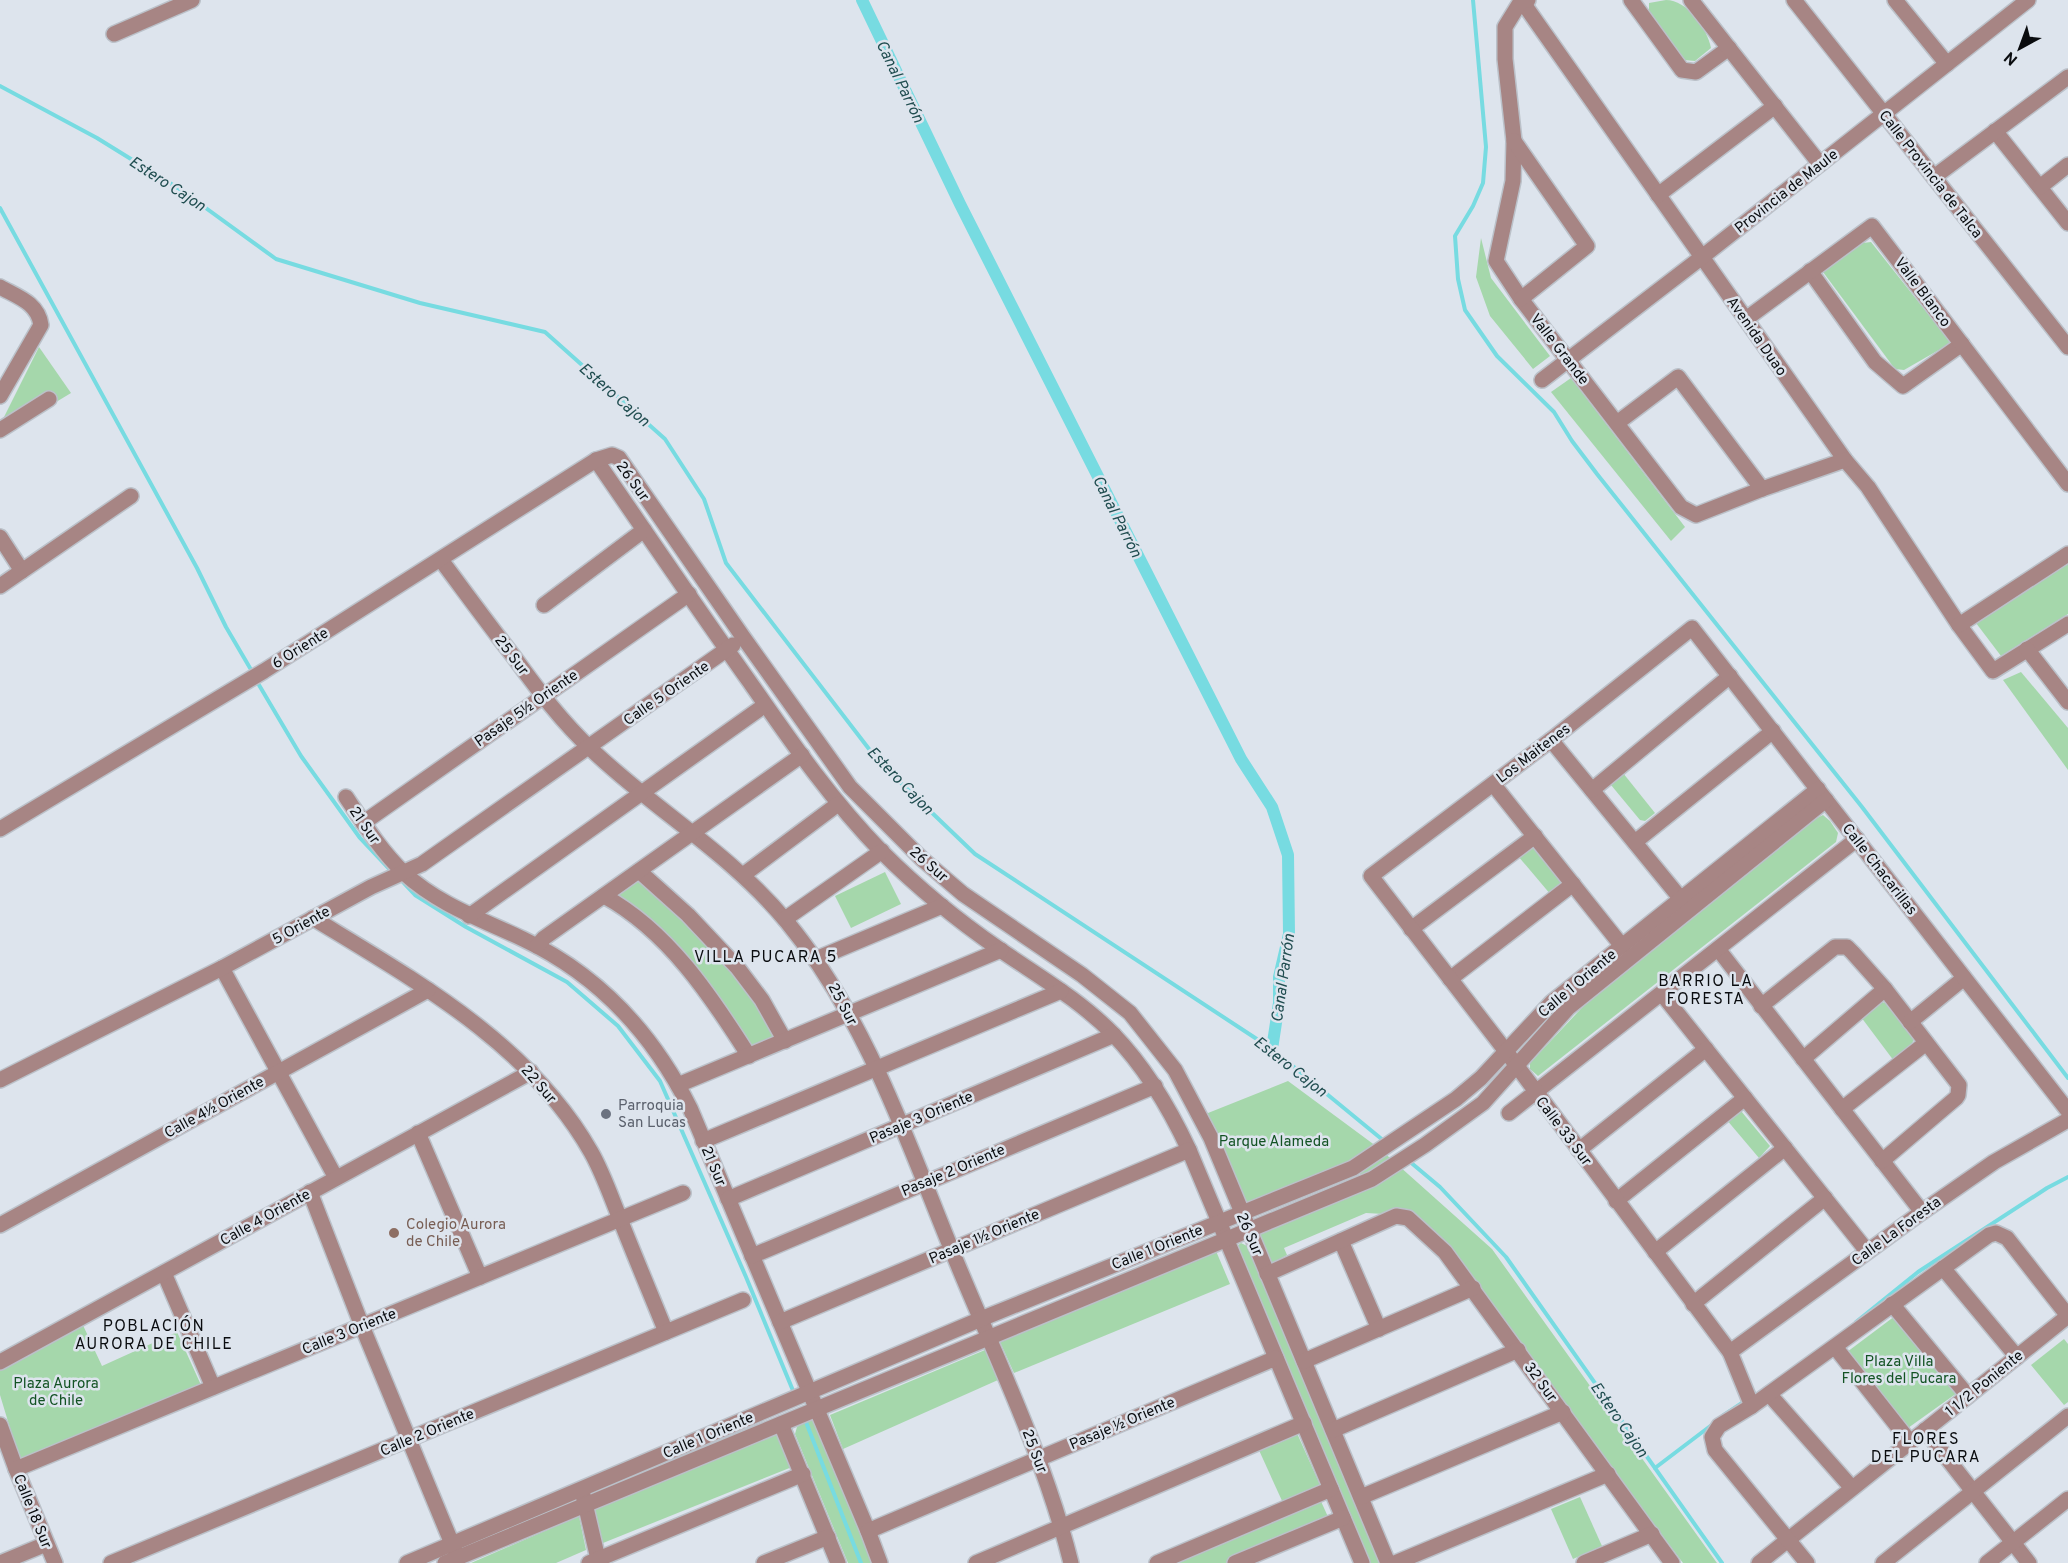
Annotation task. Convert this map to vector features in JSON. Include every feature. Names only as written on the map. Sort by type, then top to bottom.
[{"type":"street","points":[[114,34],[192,0]]},
{"type":"street","points":[[1521,0],[1532,0]]},
{"type":"street","name":"Valle Grande","points":[[1521,0],[1505,27],[1505,59],[1514,141],[1513,181],[1496,261],[1521,299],[1681,507],[1696,515],[1845,460]]},
{"type":"street","name":"Avenida Duao","points":[[1521,0],[1845,460],[1868,487],[1959,625],[1993,671],[2027,649]]},
{"type":"street","points":[[1631,0],[1682,70],[1696,72],[1729,48]]},
{"type":"street","points":[[1691,0],[1820,164]]},
{"type":"street","name":"Calle Provincia de Talca","points":[[1794,0],[2068,347]]},
{"type":"street","points":[[1895,0],[1947,64]]},
{"type":"street","name":"Provincia de Maule","points":[[1542,380],[2028,0]]},
{"type":"street","points":[[1934,177],[2068,76]]},
{"type":"street","points":[[1658,195],[1775,106]]},
{"type":"street","points":[[1995,131],[2068,223]]},
{"type":"street","points":[[1514,141],[1587,246],[1521,299]]},
{"type":"street","points":[[2040,187],[2068,165]]},
{"type":"street","name":"Valle Blanco","points":[[1746,319],[1872,226],[2068,484]]},
{"type":"street","points":[[1810,271],[1875,362],[1903,386],[1962,344]]},
{"type":"street","points":[[0,287],[32,304],[40,315],[41,325],[0,396]]},
{"type":"street","points":[[1617,423],[1678,377],[1762,489]]},
{"type":"street","points":[[0,430],[49,399]]},
{"type":"street","name":"26 Sur","points":[[1362,1563],[1189,1150],[1172,1114],[1155,1086],[1114,1035],[1091,1014],[942,906],[882,851],[838,804],[765,705],[596,460],[612,455],[619,458],[850,787],[922,859],[963,894],[1082,975],[1141,1024],[1180,1079],[1211,1138],[1389,1563]]},
{"type":"street","name":"6 Oriente","points":[[0,829],[264,671],[596,460]]},
{"type":"street","points":[[0,586],[131,496]]},
{"type":"street","points":[[544,605],[645,530]]},
{"type":"street","points":[[0,537],[22,571]]},
{"type":"street","points":[[1959,625],[2068,554]]},
{"type":"street","name":"25 Sur","points":[[441,560],[543,696],[588,747],[641,794],[693,832],[743,875],[785,919],[833,984],[876,1069],[1040,1458],[1062,1526],[1071,1563]]},
{"type":"street","name":"Pasaje 5½ Oriente","points":[[363,823],[688,594]]},
{"type":"street","points":[[2068,624],[2027,649],[2068,702]]},
{"type":"street","name":"Calle Chacarillas","points":[[1692,628],[2068,1111]]},
{"type":"street","name":"Los Maitenes","points":[[1371,876],[1551,740],[1692,628]]},
{"type":"street","name":"Calle 5 Oriente","points":[[588,747],[743,637]]},
{"type":"street","points":[[1592,790],[1730,676]]},
{"type":"street","points":[[469,916],[765,705]]},
{"type":"street","points":[[1635,842],[1773,731]]},
{"type":"street","points":[[1551,740],[1681,899]]},
{"type":"street","name":"5 Oriente","points":[[0,1080],[429,860],[588,747]]},
{"type":"street","points":[[537,946],[544,938],[802,755]]},
{"type":"street","points":[[1493,784],[1622,946]]},
{"type":"street","name":"Calle 1 Oriente","points":[[452,1555],[581,1489],[981,1319],[1353,1168],[1410,1132],[1456,1099],[1481,1078],[1552,1002],[1681,899],[1822,794]]},
{"type":"street","name":"Calle 1 Oriente","points":[[407,1563],[452,1555],[585,1504],[1249,1231],[1354,1187],[1386,1171],[1483,1102],[1568,1008],[1822,794]]},
{"type":"street","name":"21 Sur","points":[[346,797],[399,875],[469,916],[537,946],[582,974],[616,1003],[650,1041],[678,1085],[703,1141],[780,1322],[800,1396],[807,1413],[868,1531],[880,1563]]},
{"type":"street","points":[[743,875],[838,804]]},
{"type":"street","points":[[1411,929],[1535,836]]},
{"type":"street","points":[[1509,1113],[1857,839]]},
{"type":"street","points":[[785,919],[882,851]]},
{"type":"street","points":[[639,871],[688,915],[737,967],[762,1000],[785,1041]]},
{"type":"street","name":"Calle 33 Sur","points":[[1371,876],[1505,1050],[1730,1352],[1750,1399]]},
{"type":"street","points":[[1450,979],[1573,884]]},
{"type":"street","points":[[604,896],[619,904],[649,930],[695,977],[749,1056]]},
{"type":"street","points":[[816,959],[942,906]]},
{"type":"street","name":"22 Sur","points":[[313,918],[428,990],[493,1038],[531,1072],[586,1143],[598,1164],[666,1332]]},
{"type":"street","points":[[1761,1006],[1829,950],[1841,946],[1847,947],[1885,989],[1959,1085],[1958,1095],[1882,1161]]},
{"type":"street","points":[[1718,948],[1922,1212]]},
{"type":"street","points":[[678,1085],[1001,950]]},
{"type":"street","points":[[222,968],[336,1178]]},
{"type":"street","points":[[1910,1022],[1964,978]]},
{"type":"street","points":[[1803,1059],[1885,989]]},
{"type":"street","name":"Calle 4½ Oriente","points":[[0,1225],[428,990]]},
{"type":"street","points":[[703,1141],[1061,991]]},
{"type":"street","points":[[1662,994],[1867,1251]]},
{"type":"street","name":"Pasaje 3 Oriente","points":[[728,1199],[1114,1035]]},
{"type":"street","points":[[1842,1109],[1926,1043]]},
{"type":"street","points":[[1579,1150],[1706,1049]]},
{"type":"street","name":"Calle 4 Oriente","points":[[0,1362],[531,1072]]},
{"type":"street","name":"Pasaje 2 Oriente","points":[[752,1256],[1155,1086]]},
{"type":"street","points":[[1616,1201],[1745,1098]]},
{"type":"street","name":"Calle La Foresta","points":[[1730,1352],[1867,1251],[1994,1162],[2068,1120]]},
{"type":"street","points":[[418,1133],[480,1277]]},
{"type":"street","points":[[1655,1252],[1785,1148]]},
{"type":"street","name":"Pasaje 1½ Oriente","points":[[780,1322],[1189,1150]]},
{"type":"street","points":[[310,1192],[409,1439],[452,1555]]},
{"type":"street","name":"Calle 3 Oriente","points":[[16,1469],[683,1193]]},
{"type":"street","points":[[1693,1304],[1825,1198]]},
{"type":"street","name":"32 Sur","points":[[1341,1241],[1396,1216],[1408,1218],[1436,1242],[1473,1288],[1672,1563]]},
{"type":"street","points":[[1807,1563],[1716,1450],[1712,1437],[1719,1426],[1750,1399],[1769,1394],[1989,1235],[1996,1233],[2007,1238],[2068,1316]]},
{"type":"street","points":[[1267,1274],[1341,1241],[1379,1329]]},
{"type":"street","points":[[1943,1268],[2017,1357]]},
{"type":"street","points":[[164,1273],[213,1388]]},
{"type":"street","points":[[1304,1361],[1473,1288]]},
{"type":"street","name":"Calle 2 Oriente","points":[[111,1563],[743,1300]]},
{"type":"street","points":[[1892,1305],[1968,1396]]},
{"type":"street","name":"1 1/2 Poniente","points":[[1759,1563],[2068,1316]]},
{"type":"street","points":[[1835,1347],[1910,1442]]},
{"type":"street","points":[[1333,1430],[1518,1350]]},
{"type":"street","name":"Pasaje ½ Oriente","points":[[868,1531],[1276,1358]]},
{"type":"street","points":[[1769,1394],[1852,1488]]},
{"type":"street","points":[[1362,1497],[1563,1412]]},
{"type":"street","points":[[1883,1563],[2068,1416]]},
{"type":"street","points":[[976,1563],[1304,1423]]},
{"type":"street","points":[[781,1424],[837,1563]]},
{"type":"street","name":"Calle 18 Sur","points":[[0,1425],[55,1563]]},
{"type":"street","points":[[1925,1430],[2029,1563]]},
{"type":"street","points":[[581,1489],[596,1562],[802,1474]]},
{"type":"street","points":[[1395,1563],[1608,1474]]},
{"type":"street","points":[[1157,1563],[1331,1489]]},
{"type":"street","points":[[1987,1563],[2068,1499]]},
{"type":"street","points":[[1235,1563],[1343,1518]]},
{"type":"street","points":[[1584,1563],[1652,1534]]},
{"type":"street","points":[[764,1563],[828,1537]]},
{"type":"street","points":[[0,1563],[46,1544]]},
{"type":"green space","points":[[1674,1],[1695,16],[1709,40],[1711,48],[1695,61],[1684,60],[1649,11],[1649,3]]},
{"type":"green space","points":[[1481,238],[1491,278],[1550,356],[1533,369],[1490,316],[1476,277]]},
{"type":"green space","points":[[1871,242],[1951,343],[1904,370],[1895,369],[1823,272],[1863,243]]},
{"type":"green space","points":[[39,347],[71,393],[0,436],[0,425]]},
{"type":"green space","points":[[1571,378],[1685,527],[1671,541],[1551,392]]},
{"type":"green space","points":[[2068,563],[2068,614],[2001,656],[1976,623]]},
{"type":"green space","points":[[2021,672],[2068,728],[2068,770],[2003,680]]},
{"type":"green space","points":[[1623,773],[1655,813],[1645,821],[1640,820],[1611,785]]},
{"type":"green space","points":[[1823,815],[1838,833],[1836,842],[1538,1076],[1530,1069],[1530,1063],[1592,997],[1811,821]]},
{"type":"green space","points":[[1528,848],[1534,848],[1562,883],[1551,895],[1518,856]]},
{"type":"green space","points":[[639,871],[688,915],[785,1041],[749,1056],[695,977],[604,896]]},
{"type":"green space","points":[[885,872],[901,904],[851,928],[835,896]]},
{"type":"green space","points":[[1882,1002],[1889,1004],[1914,1038],[1911,1047],[1894,1061],[1861,1017]]},
{"type":"green space","name":"Parque Alameda","points":[[1288,1081],[1380,1149],[1492,1249],[1717,1563],[1683,1563],[1444,1244],[1384,1214],[1366,1213],[1284,1248],[1287,1255],[1271,1264],[1256,1236],[1373,1185],[1353,1168],[1237,1209],[1198,1117]]},
{"type":"green space","points":[[1736,1111],[1741,1111],[1770,1146],[1759,1158],[1726,1119]]},
{"type":"green space","points":[[1241,1243],[1247,1246],[1382,1563],[1368,1563],[1237,1246]]},
{"type":"green space","points":[[1216,1251],[1230,1284],[1014,1373],[1000,1342]]},
{"type":"green space","name":"Plaza Villa Flores del Pucara","points":[[1895,1316],[1957,1393],[1908,1428],[1847,1352]]},
{"type":"green space","name":"Plaza Aurora de Chile","points":[[81,1321],[102,1366],[177,1332],[201,1385],[20,1461],[0,1395],[0,1366]]},
{"type":"green space","points":[[2064,1339],[2068,1344],[2068,1402],[2064,1405],[2031,1365]]},
{"type":"green space","points":[[985,1350],[998,1380],[843,1449],[830,1415]]},
{"type":"green space","points":[[810,1418],[815,1423],[865,1542],[871,1563],[848,1563],[795,1434],[797,1427]]},
{"type":"green space","points":[[1296,1431],[1321,1487],[1283,1503],[1258,1448]]},
{"type":"green space","points":[[778,1433],[792,1467],[603,1543],[593,1510]]},
{"type":"green space","points":[[1319,1497],[1329,1519],[1226,1563],[1163,1563]]},
{"type":"green space","points":[[1580,1497],[1602,1546],[1573,1559],[1551,1509]]},
{"type":"green space","points":[[579,1516],[586,1550],[556,1563],[471,1563]]},
{"type":"waterway","name":"Canal Parrón","points":[[862,0],[960,204],[1241,759],[1272,807],[1288,855],[1289,934],[1279,977],[1279,1003],[1272,1049]]},
{"type":"waterway","points":[[1473,0],[1486,147],[1483,183],[1473,206],[1455,236],[1458,279],[1465,310],[1497,356],[1554,412],[1597,474],[1862,807],[2068,1078]]},
{"type":"waterway","name":"Estero Cajon","points":[[0,86],[97,138],[181,190],[276,259],[420,303],[545,332],[665,439],[704,499],[726,563],[879,762],[975,854],[1272,1049],[1384,1141]]},
{"type":"waterway","points":[[0,208],[250,668]]},
{"type":"waterway","points":[[259,685],[301,756],[360,838],[392,872]]},
{"type":"waterway","points":[[400,879],[415,895],[466,927],[567,982],[618,1026],[660,1081],[794,1393]]},
{"type":"waterway","name":"Estero Cajon","points":[[1409,1161],[1440,1187],[1506,1257],[1722,1563]]},
{"type":"waterway","points":[[1856,1322],[1918,1272],[2047,1188],[2068,1177]]},
{"type":"waterway","points":[[1724,1415],[1745,1401]]},
{"type":"waterway","points":[[804,1417],[861,1563]]},
{"type":"waterway","points":[[1655,1468],[1713,1424]]},
{"type":"place","name":"Parroquia San Lucas","points":[[606,1114]]},
{"type":"place","name":"Colegio Aurora de Chile","points":[[394,1233]]},
{"type":"district","name":"VILLA PUCARA 5","points":[[766,956]]},
{"type":"district","name":"BARRIO LA FORESTA","points":[[1706,989]]},
{"type":"district","name":"POBLACIÓN AURORA DE CHILE","points":[[154,1334]]},
{"type":"district","name":"FLORES DEL PUCARA","points":[[1926,1447]]}]
